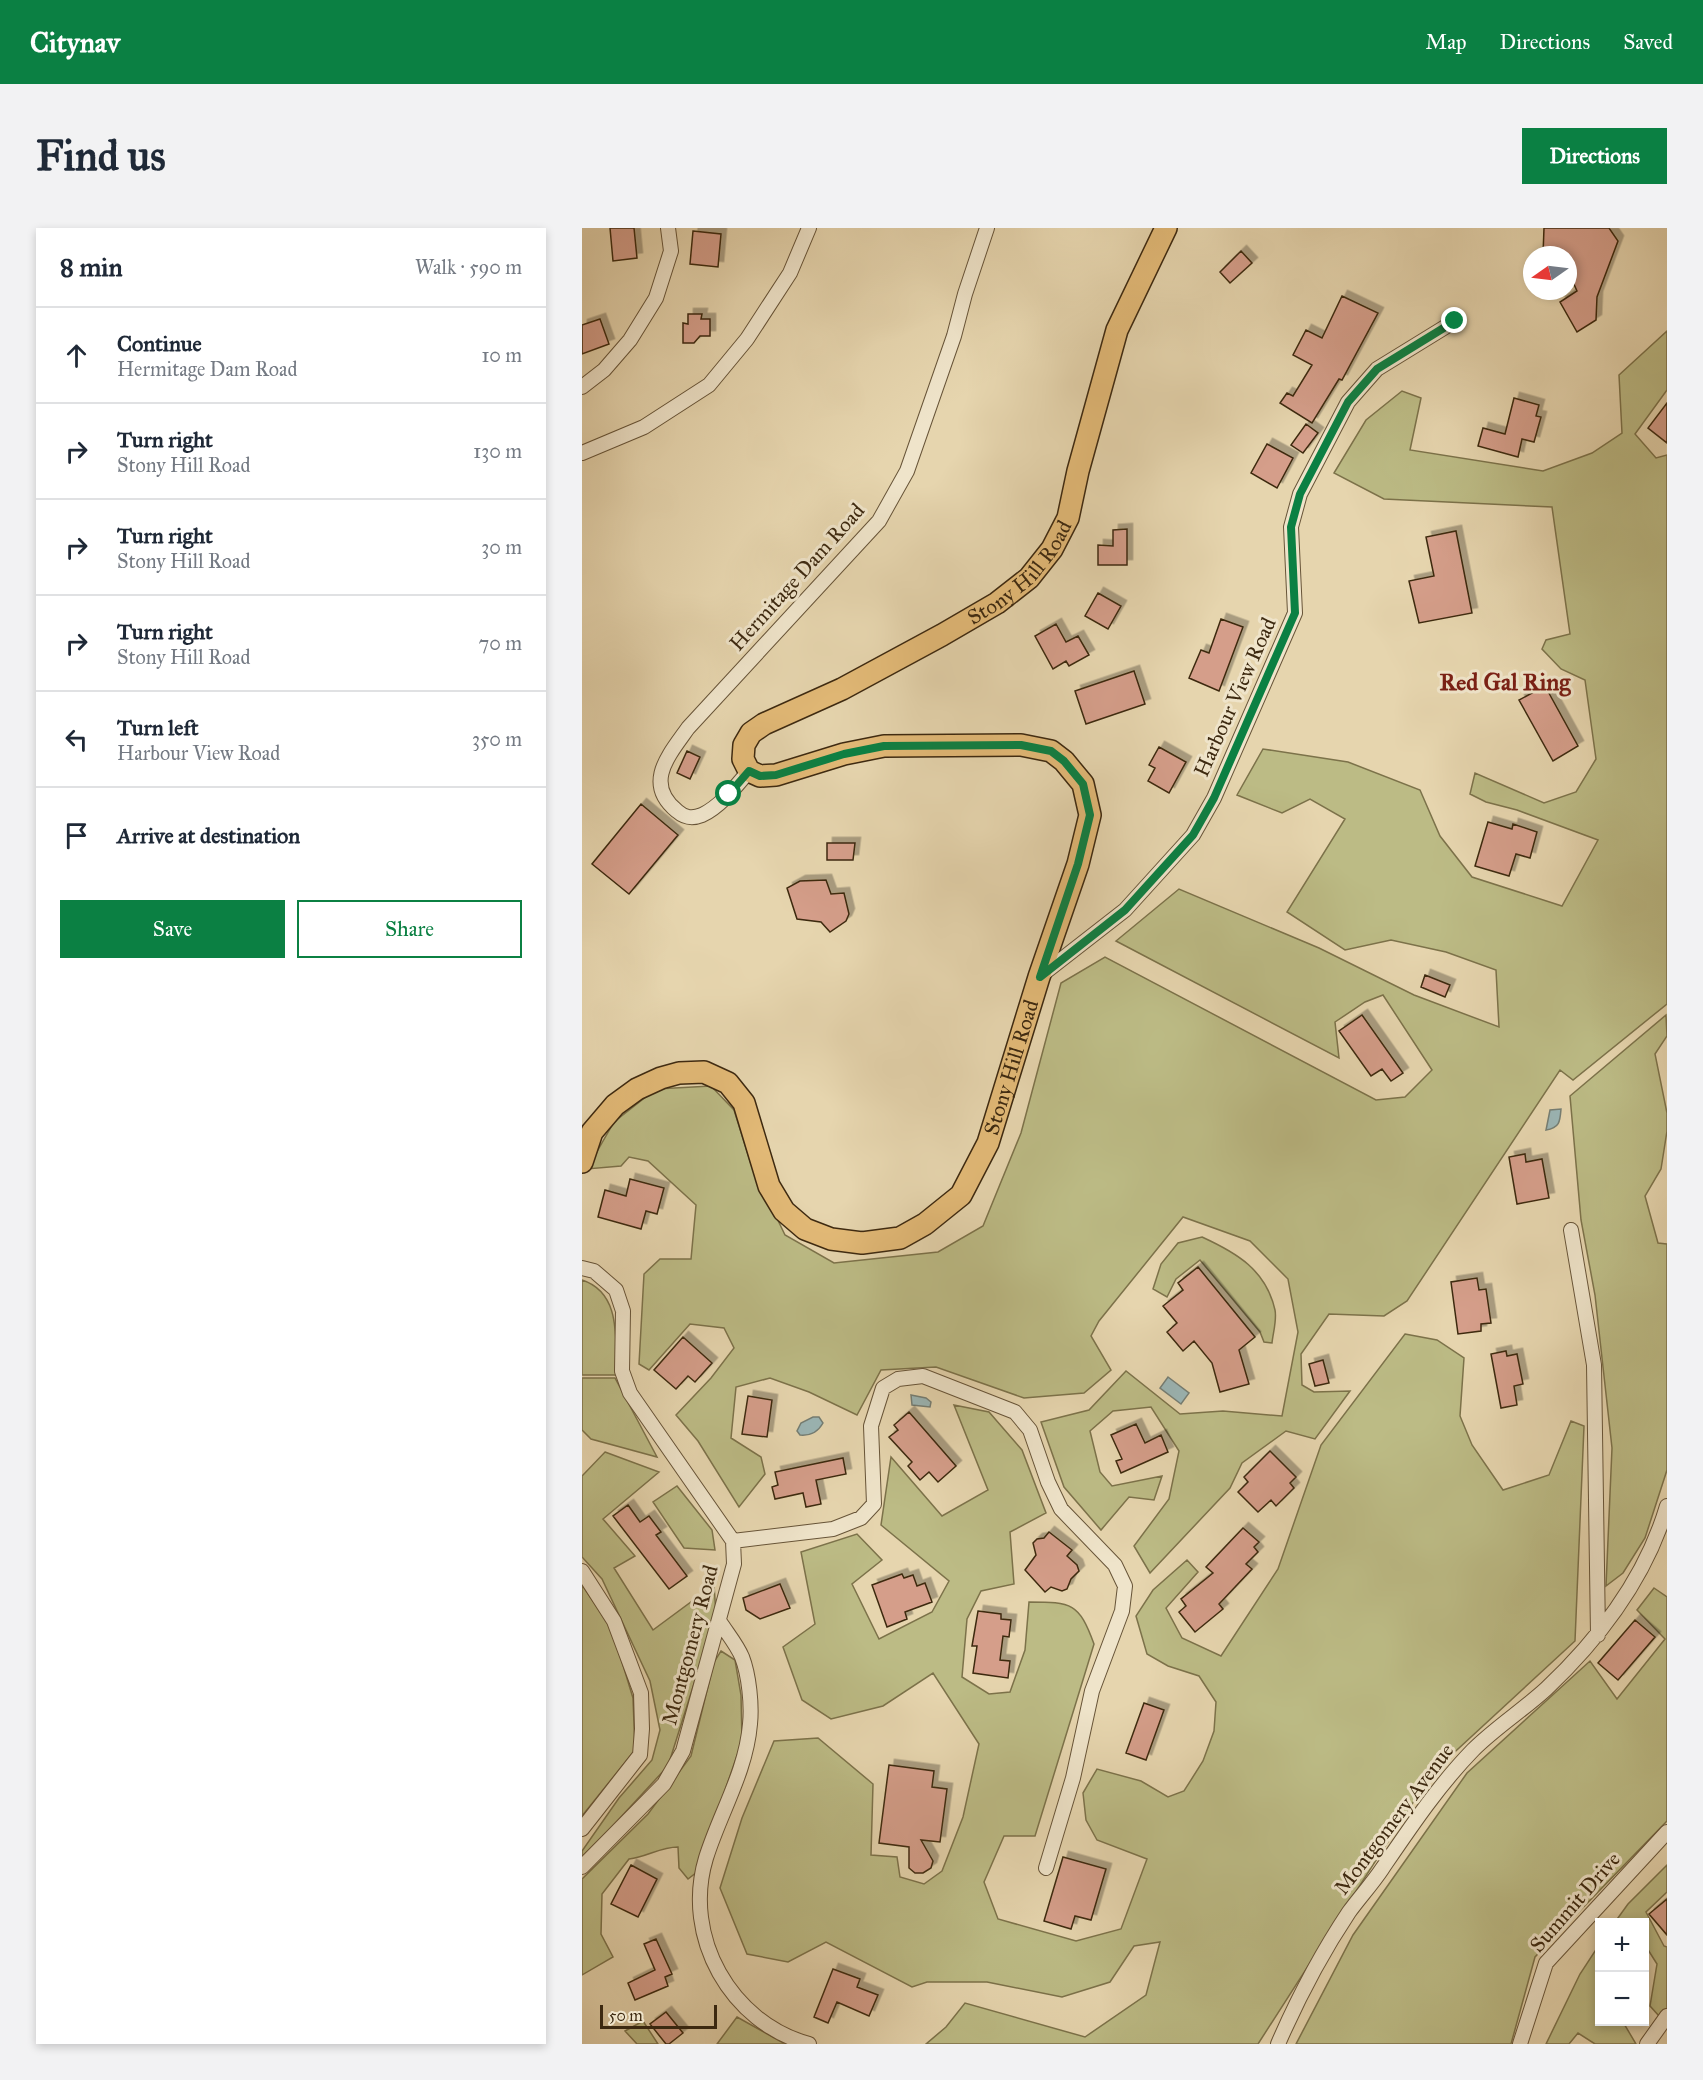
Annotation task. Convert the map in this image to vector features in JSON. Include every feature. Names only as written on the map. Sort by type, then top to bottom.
[{"type":"main road","name":"Stony Hill Road","points":[[582,1162],[592,1132],[615,1105],[637,1089],[661,1078],[679,1073],[704,1072],[728,1083],[744,1103],[769,1186],[784,1211],[805,1229],[831,1239],[862,1243],[900,1238],[925,1224],[961,1195],[988,1143],[1078,864],[1090,815],[1083,784],[1064,761],[1051,751],[1021,745],[884,746],[844,754],[776,775],[760,776],[749,771],[743,759],[744,745],[751,734],[765,724],[842,689],[997,603],[1029,578],[1052,549],[1068,518],[1078,471],[1117,330],[1166,228]]},
{"type":"street","points":[[582,387],[604,370],[630,340],[656,298],[671,251],[668,228]]},
{"type":"street","points":[[582,453],[644,427],[709,385],[747,339],[790,273],[810,228]]},
{"type":"street","name":"Hermitage Dam Road","points":[[749,771],[729,794],[703,814],[691,818],[682,816],[668,804],[661,788],[661,771],[665,760],[688,728],[879,521],[907,471],[951,346],[987,228]]},
{"type":"street","name":"Harbour View Road","points":[[1040,977],[1125,910],[1193,835],[1214,798],[1295,613],[1291,527],[1300,494],[1348,402],[1377,369],[1455,321]]},
{"type":"street","points":[[1571,1230],[1594,1365],[1598,1637]]},
{"type":"street","name":"Montgomery Road","points":[[582,1268],[594,1270],[616,1290],[623,1311],[622,1371],[630,1393],[733,1541],[734,1564],[683,1751],[664,1784],[582,1867]]},
{"type":"street","points":[[733,1541],[833,1529],[861,1518],[874,1504],[871,1426],[883,1388],[897,1379],[923,1376],[1015,1412],[1030,1430],[1048,1482],[1061,1509],[1115,1565],[1125,1586],[1122,1611],[1092,1691],[1073,1778],[1046,1868]]},
{"type":"street","name":"Montgomery Avenue","points":[[1278,2044],[1294,2007],[1318,1963],[1349,1912],[1408,1828],[1474,1749],[1546,1689],[1598,1637],[1639,1574],[1660,1531],[1667,1506]]},
{"type":"street","name":"Montgomery Road","points":[[582,1571],[614,1621],[641,1693],[642,1729],[640,1755],[582,1829]]},
{"type":"street","points":[[720,1622],[742,1656],[750,1724],[740,1772],[705,1860],[701,1885],[705,1936],[724,1983],[743,2007],[769,2028],[809,2044]]},
{"type":"street","name":"Summit Drive","points":[[1520,2044],[1546,1963],[1667,1832]]},
{"type":"street","points":[[1647,2044],[1667,2016]]},
{"type":"shaded area","points":[[1667,331],[1667,390],[1635,434],[1656,458],[1667,455],[1667,1004],[1573,1080],[1560,1070],[1407,1301],[1384,1316],[1329,1314],[1301,1354],[1302,1385],[1314,1392],[1350,1391],[1315,1439],[1286,1431],[1242,1463],[1230,1488],[1150,1573],[1134,1546],[1169,1499],[1179,1451],[1151,1407],[1113,1411],[1090,1431],[1100,1472],[1112,1486],[1162,1476],[1154,1500],[1129,1497],[1101,1530],[1064,1487],[1041,1422],[1089,1410],[1126,1371],[1180,1414],[1223,1411],[1282,1416],[1298,1332],[1288,1279],[1250,1241],[1183,1217],[1099,1321],[1091,1336],[1111,1370],[1084,1393],[1024,1398],[936,1367],[881,1370],[857,1415],[809,1392],[770,1378],[736,1387],[731,1438],[761,1457],[765,1474],[739,1507],[698,1441],[676,1415],[711,1378],[734,1348],[724,1328],[690,1324],[649,1370],[639,1364],[644,1274],[660,1259],[691,1259],[696,1205],[648,1161],[629,1157],[621,1166],[587,1169],[614,1122],[656,1089],[711,1086],[734,1110],[751,1164],[785,1235],[834,1263],[938,1252],[983,1226],[1021,1133],[1061,983],[1105,957],[1376,1100],[1405,1097],[1432,1070],[1383,995],[1365,1002],[1335,1022],[1339,1058],[1116,941],[1179,889],[1319,948],[1414,995],[1499,1027],[1496,970],[1446,952],[1391,940],[1345,950],[1287,912],[1345,819],[1310,799],[1282,813],[1237,795],[1263,749],[1348,762],[1420,790],[1440,836],[1472,877],[1562,906],[1598,840],[1517,810],[1486,802],[1470,794],[1475,773],[1544,803],[1576,792],[1596,759],[1585,680],[1561,669],[1542,649],[1546,640],[1570,634],[1552,507],[1384,499],[1334,473],[1366,420],[1402,391],[1421,398],[1410,450],[1543,471],[1592,453],[1622,433],[1619,375]]},
{"type":"shaded area","points":[[1666,1015],[1667,1036],[1655,1054],[1667,1113],[1667,1131],[1661,1169],[1645,1196],[1658,1243],[1667,1244],[1667,1470],[1645,1538],[1623,1573],[1606,1586],[1612,1448],[1595,1295],[1581,1220],[1570,1096]]},
{"type":"shaded area","points":[[1202,1237],[1248,1264],[1265,1284],[1275,1310],[1272,1343],[1264,1342],[1260,1332],[1200,1260],[1176,1279],[1167,1297],[1153,1289],[1161,1264],[1178,1243]]},
{"type":"shaded area","points":[[582,1280],[595,1286],[604,1295],[610,1307],[616,1333],[617,1375],[582,1375]]},
{"type":"shaded area","points":[[1405,1334],[1437,1340],[1464,1358],[1460,1416],[1472,1445],[1503,1490],[1549,1475],[1571,1421],[1584,1426],[1575,1641],[1432,1773],[1258,2044],[926,2044],[946,2027],[965,2003],[1085,2037],[1146,1995],[1160,1942],[1134,1946],[1110,1982],[1062,1997],[987,1982],[927,1982],[912,1987],[826,1942],[788,1962],[747,1954],[720,1888],[742,1818],[774,1741],[818,1738],[873,1784],[871,1855],[897,1857],[900,1877],[924,1884],[942,1871],[963,1817],[979,1744],[933,1673],[883,1706],[831,1719],[802,1700],[783,1647],[815,1624],[801,1552],[857,1534],[882,1560],[852,1584],[879,1639],[932,1612],[949,1581],[881,1525],[891,1457],[942,1516],[988,1490],[954,1405],[989,1412],[1022,1450],[1046,1513],[1010,1532],[1014,1584],[981,1591],[967,1619],[962,1677],[989,1694],[1010,1692],[1025,1650],[1029,1602],[1065,1604],[1072,1608],[1084,1620],[1094,1644],[1035,1836],[1004,1836],[984,1882],[998,1919],[1076,1941],[1121,1929],[1147,1859],[1097,1840],[1086,1820],[1083,1793],[1097,1769],[1141,1781],[1168,1797],[1184,1791],[1203,1761],[1214,1731],[1216,1702],[1199,1676],[1168,1666],[1147,1654],[1136,1616],[1153,1590],[1187,1560],[1198,1572],[1166,1608],[1182,1638],[1221,1656],[1278,1569],[1321,1445]]},
{"type":"shaded area","points":[[582,1378],[615,1378],[657,1457],[591,1439],[582,1430]]},
{"type":"shaded area","points":[[605,1452],[659,1472],[603,1519],[635,1556],[614,1568],[653,1630],[714,1585],[716,1614],[668,1766],[582,1859],[582,1851],[619,1798],[652,1760],[660,1730],[650,1681],[602,1579],[582,1557],[582,1476]]},
{"type":"shaded area","points":[[677,1486],[712,1530],[715,1550],[684,1548],[653,1502]]},
{"type":"shaded area","points":[[582,1585],[612,1629],[633,1698],[635,1750],[582,1816]]},
{"type":"shaded area","points":[[1654,1588],[1667,1597],[1667,1821],[1535,1957],[1511,2044],[1296,2044],[1353,1935],[1467,1773],[1590,1661],[1617,1699],[1665,1639],[1637,1610]]},
{"type":"shaded area","points":[[721,1651],[735,1660],[741,1695],[742,1741],[697,1872],[688,1879],[679,1868],[678,1847],[629,1859],[602,1894],[601,1934],[613,1957],[582,1975],[582,1879],[648,1814],[691,1756],[714,1662]]},
{"type":"shaded area","points":[[1667,1865],[1667,1892],[1646,1912],[1664,1946],[1667,1947],[1667,2009],[1660,2017],[1650,2006],[1657,1964],[1649,1951],[1649,1918],[1618,1918],[1628,1904]]},
{"type":"shaded area","points":[[1595,1951],[1595,2026],[1625,2026],[1636,2044],[1595,2044],[1578,2033],[1569,2044],[1546,2044],[1580,1974]]},
{"type":"shaded area","points":[[737,2017],[785,2044],[717,2044]]},
{"type":"shaded area","points":[[643,2021],[658,2044],[637,2044],[625,2031]]},
{"type":"water","points":[[1561,1109],[1558,1123],[1554,1128],[1546,1130],[1550,1110]]},
{"type":"water","points":[[1168,1377],[1189,1393],[1181,1404],[1160,1388]]},
{"type":"water","points":[[911,1395],[926,1398],[931,1402],[930,1407],[912,1405]]},
{"type":"water","points":[[813,1417],[819,1417],[823,1423],[821,1426],[811,1434],[800,1435],[797,1431],[801,1423]]},
{"type":"building","points":[[610,228],[634,228],[637,258],[613,261]]},
{"type":"building","points":[[1544,228],[1609,228],[1618,241],[1597,297],[1596,320],[1577,332],[1560,302],[1577,300],[1577,246],[1543,246]]},
{"type":"building","points":[[693,231],[721,234],[718,267],[690,264]]},
{"type":"building","points":[[1241,251],[1252,263],[1230,283],[1220,272]]},
{"type":"building","points":[[1342,296],[1378,313],[1342,380],[1339,379],[1312,423],[1280,403],[1287,393],[1293,396],[1312,365],[1293,355],[1306,330],[1322,338]]},
{"type":"building","points":[[688,314],[702,314],[701,319],[710,319],[710,336],[700,336],[694,343],[683,343],[683,323],[688,324]]},
{"type":"building","points":[[600,319],[609,344],[582,354],[582,325]]},
{"type":"building","points":[[1514,398],[1539,405],[1536,416],[1541,417],[1534,442],[1522,439],[1518,457],[1478,446],[1483,428],[1505,434]]},
{"type":"building","points":[[1667,403],[1667,443],[1648,428]]},
{"type":"building","points":[[1306,424],[1318,433],[1303,453],[1291,445]]},
{"type":"building","points":[[1267,444],[1293,458],[1277,488],[1251,473]]},
{"type":"building","points":[[1127,529],[1127,565],[1098,565],[1098,545],[1113,546],[1113,530]]},
{"type":"building","points":[[1456,531],[1472,613],[1419,623],[1409,581],[1434,576],[1426,537]]},
{"type":"building","points":[[1098,593],[1121,606],[1108,629],[1085,616]]},
{"type":"building","points":[[1221,619],[1243,627],[1219,691],[1189,678],[1201,650],[1209,653]]},
{"type":"building","points":[[1056,624],[1066,642],[1078,636],[1089,655],[1069,666],[1066,661],[1053,669],[1035,636]]},
{"type":"building","points":[[1134,671],[1145,704],[1086,724],[1075,691]]},
{"type":"building","points":[[1545,686],[1578,746],[1553,761],[1519,700]]},
{"type":"building","points":[[1159,747],[1186,762],[1169,793],[1148,781],[1155,768],[1149,765]]},
{"type":"building","points":[[687,751],[700,757],[690,779],[677,773]]},
{"type":"building","points":[[641,804],[678,835],[629,894],[592,864]]},
{"type":"building","points":[[1488,822],[1512,829],[1513,824],[1537,832],[1530,858],[1516,854],[1509,876],[1475,866]]},
{"type":"building","points":[[827,843],[855,843],[853,860],[827,860]]},
{"type":"building","points":[[826,880],[831,894],[844,893],[849,914],[846,921],[830,932],[821,922],[797,919],[787,888],[800,881]]},
{"type":"building","points":[[1425,975],[1450,985],[1445,997],[1421,987]]},
{"type":"building","points":[[1362,1015],[1403,1073],[1391,1081],[1382,1069],[1371,1076],[1339,1031]]},
{"type":"building","points":[[1525,1154],[1526,1162],[1542,1159],[1549,1198],[1517,1204],[1509,1157]]},
{"type":"building","points":[[630,1179],[664,1188],[657,1214],[646,1211],[641,1229],[598,1217],[605,1190],[626,1196]]},
{"type":"building","points":[[1198,1267],[1255,1337],[1239,1350],[1249,1384],[1220,1392],[1212,1363],[1194,1341],[1183,1351],[1167,1332],[1177,1323],[1163,1306],[1183,1290],[1178,1283]]},
{"type":"building","points":[[1477,1278],[1479,1290],[1486,1289],[1491,1323],[1481,1324],[1481,1331],[1458,1334],[1451,1282]]},
{"type":"building","points":[[683,1337],[712,1363],[695,1382],[688,1376],[676,1389],[654,1370]]},
{"type":"building","points":[[1506,1351],[1507,1356],[1517,1354],[1523,1384],[1514,1386],[1517,1405],[1501,1408],[1491,1354]]},
{"type":"building","points":[[1323,1360],[1329,1383],[1315,1386],[1309,1364]]},
{"type":"building","points":[[748,1396],[772,1400],[767,1437],[742,1434]]},
{"type":"building","points":[[909,1412],[956,1466],[938,1482],[929,1472],[920,1480],[908,1466],[912,1462],[889,1437],[898,1430],[894,1425]]},
{"type":"building","points":[[1136,1424],[1145,1443],[1161,1435],[1168,1452],[1121,1473],[1116,1461],[1122,1459],[1111,1435]]},
{"type":"building","points":[[1270,1451],[1296,1477],[1290,1483],[1294,1488],[1276,1506],[1271,1500],[1258,1512],[1238,1492],[1248,1482],[1244,1477]]},
{"type":"building","points":[[843,1458],[846,1474],[816,1480],[821,1504],[806,1507],[803,1493],[775,1499],[772,1487],[778,1485],[775,1472]]},
{"type":"building","points":[[628,1505],[640,1522],[649,1516],[661,1532],[656,1535],[687,1576],[669,1589],[613,1516]]},
{"type":"building","points":[[1243,1528],[1259,1542],[1254,1547],[1258,1552],[1246,1564],[1252,1569],[1219,1604],[1223,1609],[1195,1632],[1179,1612],[1186,1606],[1181,1599],[1213,1573],[1206,1567]]},
{"type":"building","points":[[1049,1532],[1072,1550],[1067,1556],[1077,1565],[1079,1571],[1071,1579],[1067,1589],[1062,1591],[1051,1587],[1045,1592],[1025,1570],[1036,1555],[1033,1543],[1037,1539],[1044,1538]]},
{"type":"building","points":[[902,1574],[904,1578],[913,1575],[917,1586],[925,1583],[932,1602],[905,1612],[907,1619],[887,1627],[872,1585]]},
{"type":"building","points":[[780,1584],[790,1608],[760,1619],[746,1610],[743,1598]]},
{"type":"building","points":[[978,1611],[1001,1614],[1001,1619],[1011,1620],[1009,1637],[1003,1636],[1000,1660],[1010,1661],[1008,1678],[973,1673],[977,1646],[972,1646]]},
{"type":"building","points":[[1635,1620],[1655,1637],[1618,1680],[1598,1663]]},
{"type":"building","points":[[1144,1703],[1164,1710],[1146,1760],[1126,1753]]},
{"type":"building","points":[[889,1765],[934,1771],[932,1787],[947,1789],[940,1842],[921,1840],[933,1861],[931,1868],[923,1873],[915,1873],[909,1868],[909,1847],[879,1843]]},
{"type":"building","points":[[1063,1857],[1106,1869],[1091,1920],[1075,1916],[1071,1929],[1044,1921]]},
{"type":"building","points":[[631,1865],[657,1879],[638,1917],[611,1904]]},
{"type":"building","points":[[1667,1899],[1667,1935],[1649,1914]]},
{"type":"building","points":[[656,1939],[672,1974],[665,1977],[668,1986],[635,2000],[628,1983],[655,1970],[644,1944]]},
{"type":"building","points":[[833,1969],[860,1979],[857,1987],[878,1995],[869,2016],[837,2002],[828,2023],[814,2017]]},
{"type":"building","points":[[666,2012],[683,2033],[669,2044],[666,2044],[650,2024]]},
{"type":"district","name":"Red Gal Ring","points":[[1505,682]]},
{"type":"route","points":[[729,794],[749,771],[760,776],[776,775],[844,754],[884,746],[1021,745],[1051,751],[1064,761],[1083,784],[1090,815],[1078,864],[1040,977],[1125,910],[1193,835],[1214,798],[1295,613],[1290,559],[1291,527],[1300,494],[1348,402],[1377,369],[1455,321]]}]
